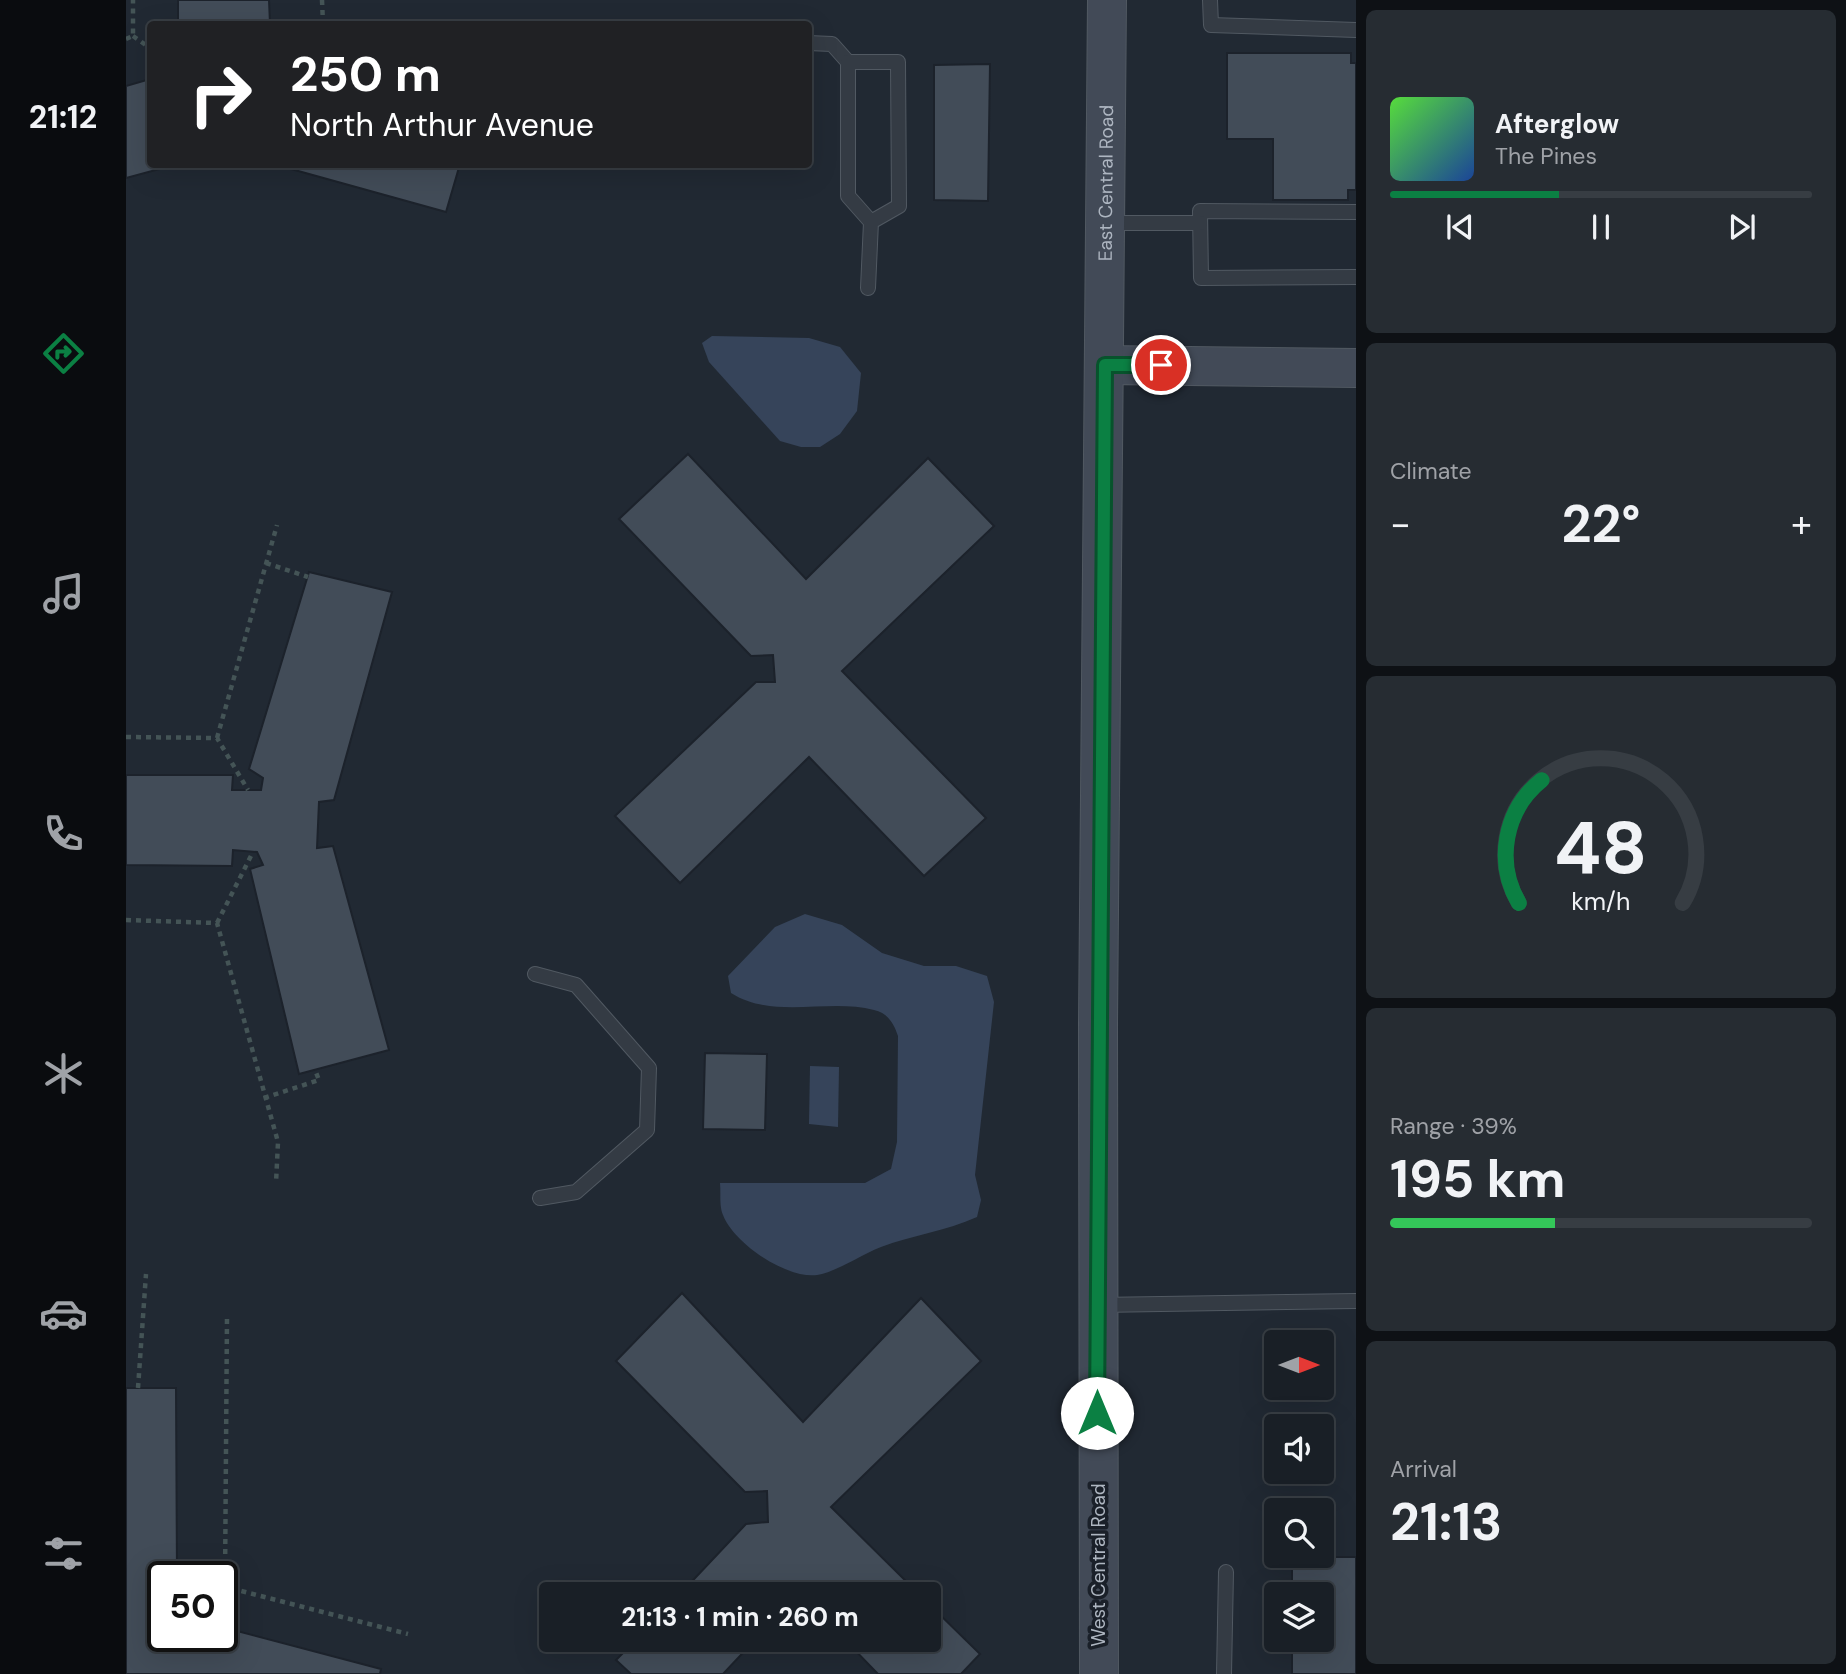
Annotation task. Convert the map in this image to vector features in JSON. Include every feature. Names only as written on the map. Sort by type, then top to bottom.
[{"type":"main road","name":"East Central Road","points":[[1105,365],[1107,0]]},
{"type":"main road","points":[[1105,365],[1356,368]]},
{"type":"main road","name":"West Central Road","points":[[1099,1674],[1097,1305],[1105,365]]},
{"type":"lane","points":[[1210,0],[1211,25],[1356,30]]},
{"type":"lane","points":[[812,43],[832,44],[848,62],[848,196],[871,222],[868,288]]},
{"type":"lane","points":[[848,62],[898,62],[899,206],[871,222]]},
{"type":"lane","points":[[1106,223],[1356,212]]},
{"type":"lane","points":[[1200,217],[1201,278],[1356,277]]},
{"type":"lane","points":[[536,974],[576,985],[649,1068],[647,1130],[576,1192],[540,1198]]},
{"type":"lane","points":[[1097,1305],[1356,1301]]},
{"type":"lane","points":[[1224,1674],[1226,1572]]},
{"type":"path","points":[[133,36],[134,0]]},
{"type":"path","points":[[322,0],[323,21]]},
{"type":"path","points":[[126,39],[133,36]]},
{"type":"path","points":[[133,36],[147,46]]},
{"type":"path","points":[[248,790],[217,738],[277,525]]},
{"type":"path","points":[[266,563],[308,577]]},
{"type":"path","points":[[126,737],[217,738]]},
{"type":"path","points":[[253,852],[217,923],[278,1142],[276,1183]]},
{"type":"path","points":[[126,920],[217,923]]},
{"type":"path","points":[[264,1098],[319,1080],[315,1070]]},
{"type":"path","points":[[138,1388],[146,1274]]},
{"type":"path","points":[[224,1561],[227,1316]]},
{"type":"path","points":[[238,1589],[408,1634]]},
{"type":"water","points":[[712,336],[809,338],[840,347],[861,373],[857,411],[840,434],[820,447],[801,447],[780,441],[709,362],[702,343]]},
{"type":"water","points":[[805,914],[842,925],[882,953],[924,966],[956,966],[987,976],[994,1002],[975,1175],[981,1200],[977,1217],[881,1247],[822,1274],[809,1275],[780,1267],[765,1259],[739,1238],[722,1211],[720,1183],[865,1183],[891,1169],[897,1142],[898,1036],[890,1020],[874,1010],[838,1006],[765,1005],[731,993],[728,976],[775,927]]},
{"type":"water","points":[[810,1066],[839,1067],[838,1127],[809,1124]]},
{"type":"building","points":[[178,0],[269,0],[270,21],[178,21]]},
{"type":"building","points":[[1227,53],[1351,53],[1351,63],[1356,63],[1356,190],[1348,190],[1348,200],[1273,200],[1273,139],[1227,139]]},
{"type":"building","points":[[990,64],[988,201],[934,200],[934,65]]},
{"type":"building","points":[[147,80],[147,168],[163,168],[126,178],[126,86]]},
{"type":"building","points":[[287,168],[459,168],[446,212]]},
{"type":"building","points":[[688,454],[806,579],[928,458],[994,526],[842,671],[986,818],[924,876],[809,757],[680,883],[615,816],[756,682],[775,682],[773,655],[751,656],[619,519]]},
{"type":"building","points":[[309,572],[392,592],[334,800],[319,802],[317,848],[333,846],[389,1050],[299,1074],[250,869],[263,865],[257,852],[233,850],[232,866],[126,865],[126,775],[233,775],[232,790],[261,790],[263,778],[249,769]]},
{"type":"building","points":[[705,1053],[767,1054],[765,1130],[703,1129]]},
{"type":"building","points":[[682,1293],[803,1422],[921,1298],[981,1361],[831,1507],[907,1582],[691,1582],[746,1524],[768,1522],[767,1491],[745,1492],[616,1361]]},
{"type":"building","points":[[126,1388],[176,1388],[177,1561],[147,1561],[147,1652],[238,1652],[238,1631],[381,1669],[380,1674],[126,1674]]},
{"type":"building","points":[[1334,1557],[1356,1557],[1356,1674],[1292,1674],[1292,1652],[1334,1652],[1334,1582],[1292,1582],[1292,1568],[1334,1568]]},
{"type":"building","points":[[941,1616],[980,1654],[961,1674],[878,1674],[857,1652],[941,1652]]},
{"type":"building","points":[[624,1652],[744,1652],[723,1674],[631,1674],[616,1660]]},
{"type":"route","points":[[1097,1413],[1105,365],[1161,365]]}]
